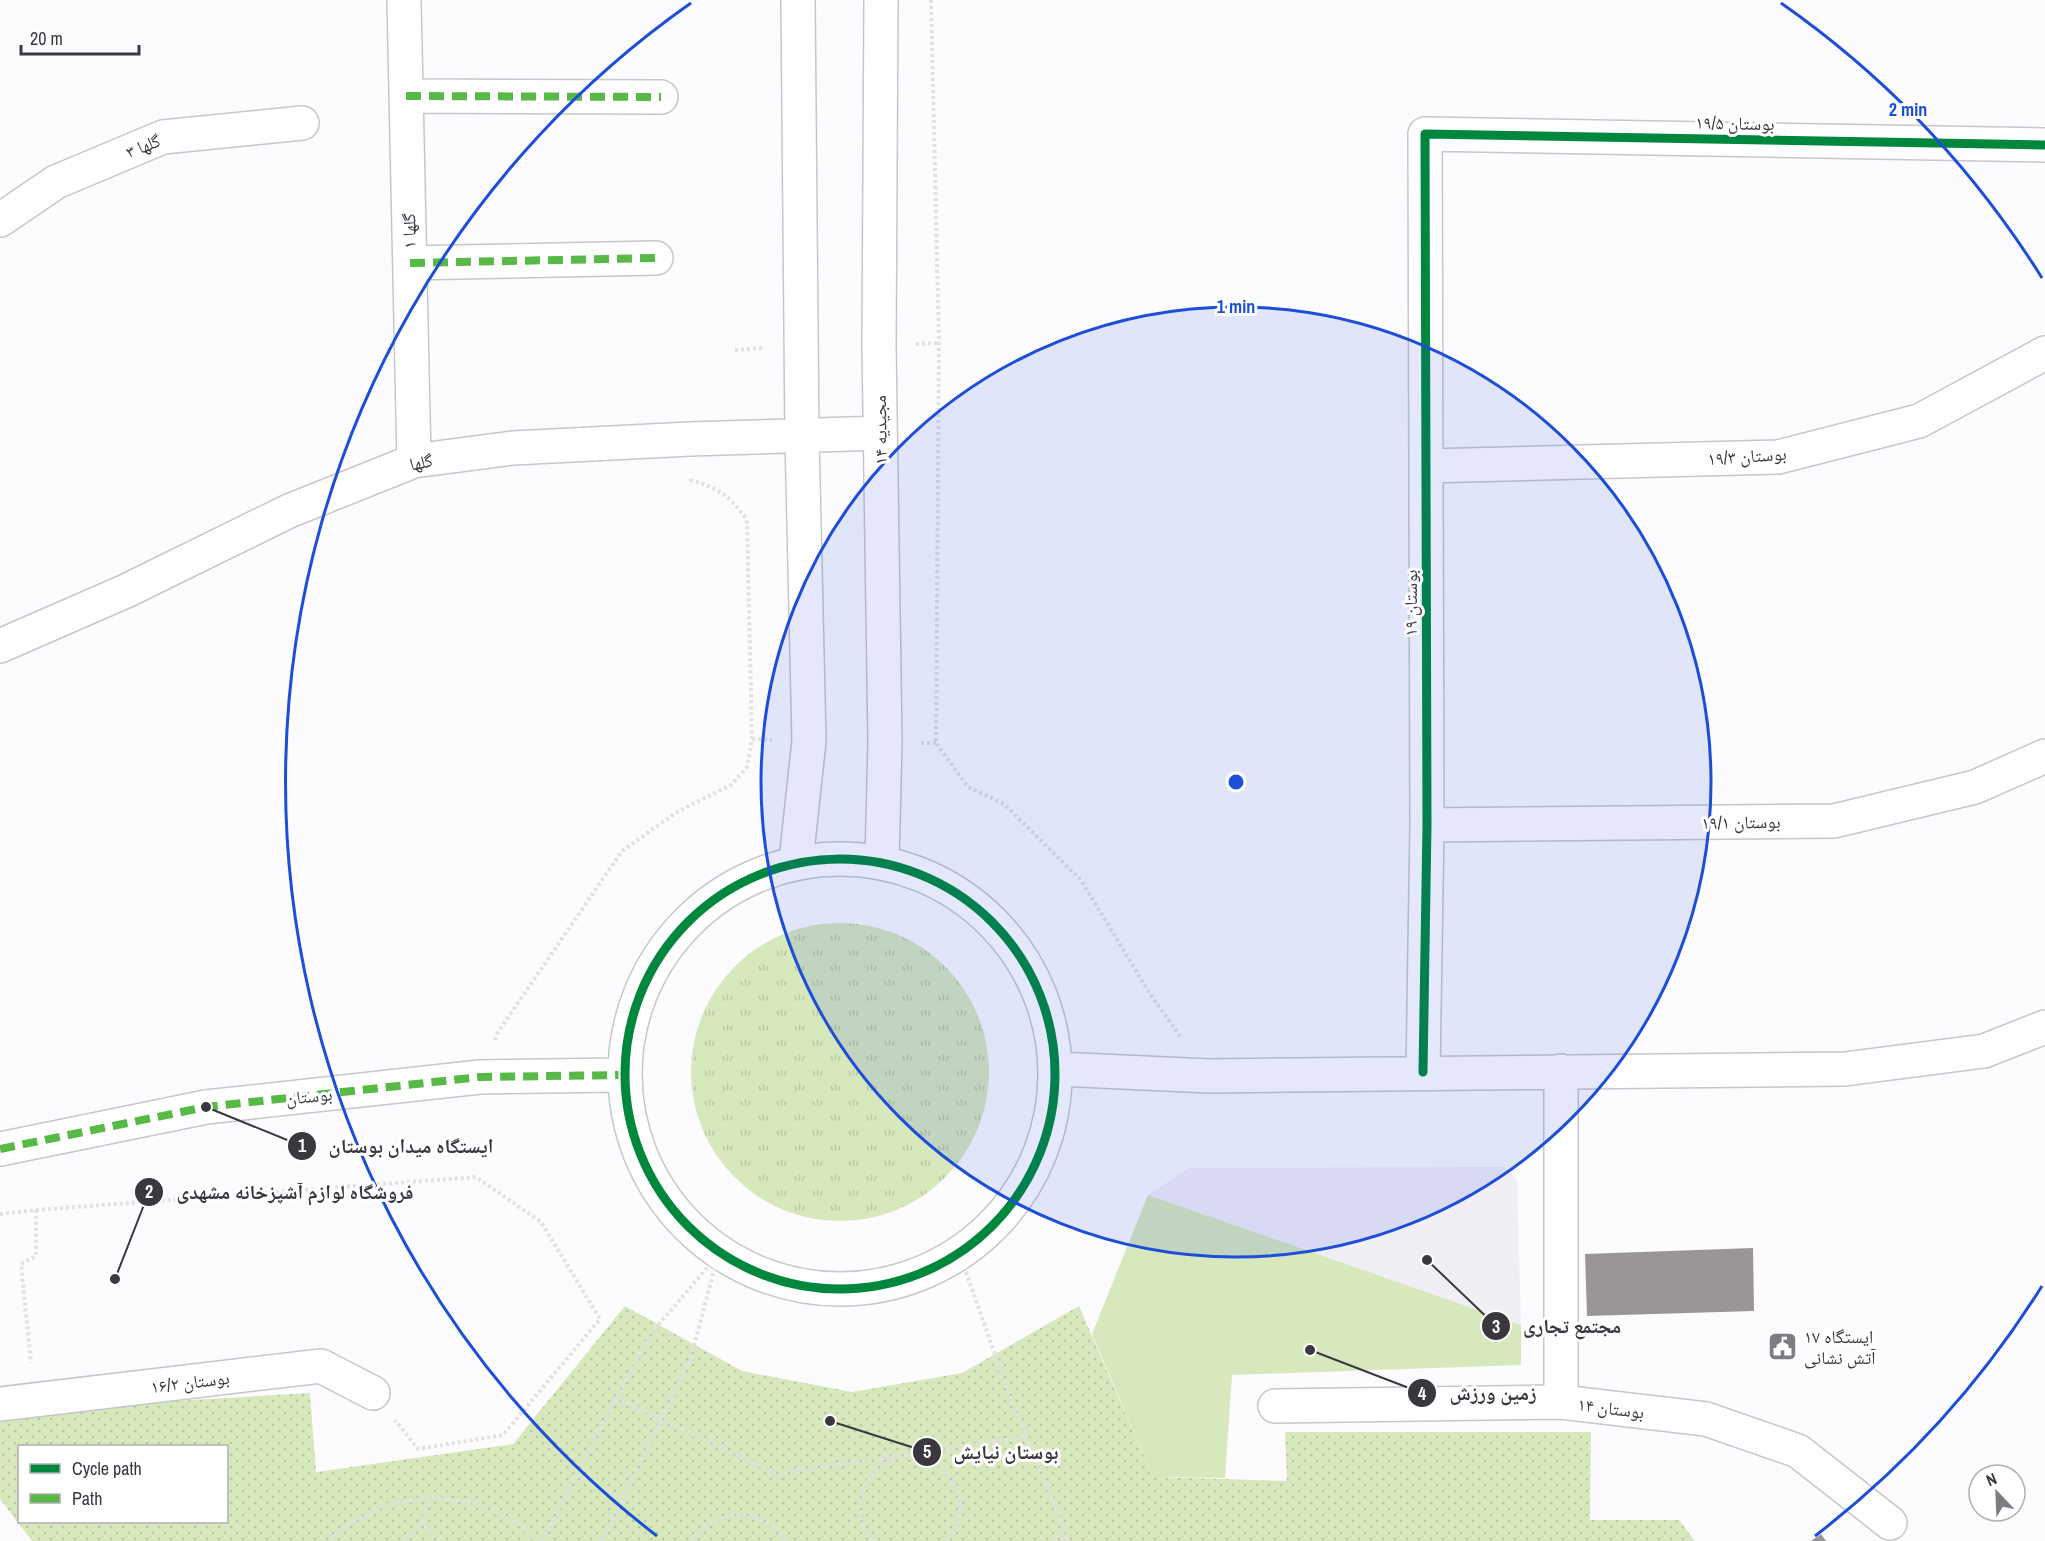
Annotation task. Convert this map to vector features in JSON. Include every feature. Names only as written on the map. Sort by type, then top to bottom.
[{"type":"street","name":"گلها ۱","points":[[405,0],[414,461]]},
{"type":"street","points":[[796,861],[809,741],[802,437],[798,0]]},
{"type":"street","name":"مجیدیه ۱۴","points":[[881,0],[880,433],[885,742],[882,861]]},
{"type":"street","points":[[406,96],[661,97]]},
{"type":"street","name":"گلها ۳","points":[[0,220],[56,182],[163,136],[302,123]]},
{"type":"street","name":"بوستان ۱۹/۵","points":[[1425,134],[2045,144]]},
{"type":"street","name":"بوستان ۱۹","points":[[1423,1072],[1427,825],[1425,134]]},
{"type":"street","points":[[410,262],[656,258]]},
{"type":"street","name":"بوستان ۱۹/۳","points":[[1427,466],[1778,458],[1919,421],[2045,352]]},
{"type":"street","name":"گلها","points":[[0,646],[126,591],[289,511],[414,461],[513,448],[880,433]]},
{"type":"street","name":"بوستان ۱۹/۱","points":[[1427,825],[1834,821],[1975,787],[2045,756]]},
{"type":"street","points":[[796,861],[882,861],[963,894],[1022,954],[1054,1031],[1058,1069],[1054,1115],[1022,1194],[960,1255],[882,1288],[796,1288],[717,1255],[657,1195],[626,1118],[621,1075],[625,1033],[659,953],[719,894],[796,861]]},
{"type":"street","points":[[1058,1069],[1209,1076],[1845,1069],[1983,1051],[2045,1027]]},
{"type":"street","name":"بوستان ۱۴","points":[[1561,1071],[1561,1402],[1706,1419],[1798,1451],[1890,1523]]},
{"type":"street","name":"بوستان","points":[[0,1149],[206,1107],[480,1077],[621,1075]]},
{"type":"street","name":"بوستان ۱۶/۲","points":[[0,1404],[321,1366],[373,1393]]},
{"type":"street","points":[[1275,1406],[1561,1402]]},
{"type":"path","points":[[931,0],[939,343],[936,743],[968,787],[1004,804],[1082,880],[1150,994],[1209,1076]]},
{"type":"path","points":[[480,1077],[498,1032],[622,851],[677,812],[731,785],[747,767],[752,739],[747,520],[731,499],[710,486],[691,480],[690,440]]},
{"type":"path","points":[[0,1214],[476,1177],[541,1222],[600,1319],[503,1435],[418,1449],[373,1393]]},
{"type":"path","points":[[35,1400],[21,1264],[36,1256],[36,1210]]},
{"type":"path","points":[[542,1541],[649,1336],[717,1255]]},
{"type":"path","points":[[602,1541],[690,1361],[717,1255]]},
{"type":"path","points":[[960,1255],[1006,1386],[1069,1540],[1054,1541]]},
{"type":"path","points":[[616,1398],[777,1474],[1027,1437]]},
{"type":"path","points":[[873,1541],[866,1533],[859,1514],[860,1495],[869,1477],[876,1470],[884,1463],[902,1456],[922,1457],[940,1466],[953,1480],[960,1499],[959,1518],[951,1536],[946,1541]]},
{"type":"path","points":[[576,1476],[624,1498]]},
{"type":"path","points":[[404,1541],[423,1522],[429,1497]]},
{"type":"path","points":[[331,1541],[340,1530],[382,1506],[429,1497],[477,1503],[520,1525],[534,1541]]},
{"type":"path","points":[[692,1541],[701,1529],[720,1518],[741,1514],[763,1520],[780,1533],[785,1541]]},
{"type":"path","points":[[423,1522],[436,1541]]},
{"type":"shaded area","points":[[1503,1167],[1517,1179],[1521,1325],[1148,1195],[1189,1168]]},
{"type":"green space","points":[[840,923],[869,926],[897,935],[923,948],[945,967],[964,989],[977,1015],[986,1043],[989,1072],[986,1101],[977,1129],[964,1155],[945,1177],[923,1196],[897,1209],[869,1218],[840,1221],[811,1218],[783,1209],[757,1196],[735,1177],[716,1155],[703,1129],[694,1101],[691,1072],[694,1043],[703,1015],[716,989],[735,967],[757,948],[783,935],[811,926]]},
{"type":"green space","points":[[1148,1195],[1521,1325],[1521,1365],[1232,1375],[1225,1478],[1153,1477],[1092,1334]]},
{"type":"green space","points":[[625,1306],[742,1371],[852,1392],[962,1373],[1079,1306],[1153,1477],[1287,1481],[1285,1432],[1591,1432],[1590,1520],[1679,1520],[1695,1541],[32,1541],[18,1523],[228,1523],[228,1445],[18,1445],[18,1523],[0,1499],[0,1411],[310,1393],[316,1472],[513,1444]]},
{"type":"building","points":[[1753,1248],[1754,1311],[1587,1316],[1585,1254]]},
{"type":"building","points":[[1821,1534],[1826,1541],[1811,1541]]},
{"type":"marked path","points":[[406,96],[661,97]]},
{"type":"marked path","points":[[410,263],[656,258]]},
{"type":"marked path","points":[[0,1149],[206,1107],[480,1077],[621,1075]]},
{"type":"cycle path","points":[[1423,1072],[1427,825],[1425,134],[2045,145]]},
{"type":"cycle path","points":[[840,859],[882,863],[903,868],[942,884],[977,907],[1007,937],[1030,972],[1046,1011],[1054,1053],[1055,1074],[1051,1116],[1046,1137],[1030,1176],[1007,1211],[977,1241],[942,1264],[903,1280],[861,1288],[840,1289],[798,1285],[777,1280],[738,1264],[703,1241],[673,1211],[650,1176],[634,1137],[626,1095],[625,1074],[629,1032],[634,1011],[650,972],[673,937],[703,907],[738,884],[777,868],[819,860],[840,859]]},
{"type":"place","name":"ایستگاه میدان بوستان","points":[[206,1107]]},
{"type":"place","name":"مجتمع تجاری","points":[[1427,1260]]},
{"type":"place","name":"فروشگاه لوازم آشپزخانه مشهدی","points":[[115,1279]]},
{"type":"place","name":"ایستگاه ۱۷ آتش نشانی","points":[[1783,1346]]},
{"type":"place","name":"زمین ورزش","points":[[1310,1350]]},
{"type":"place","name":"بوستان نیایش","points":[[830,1421]]}]
